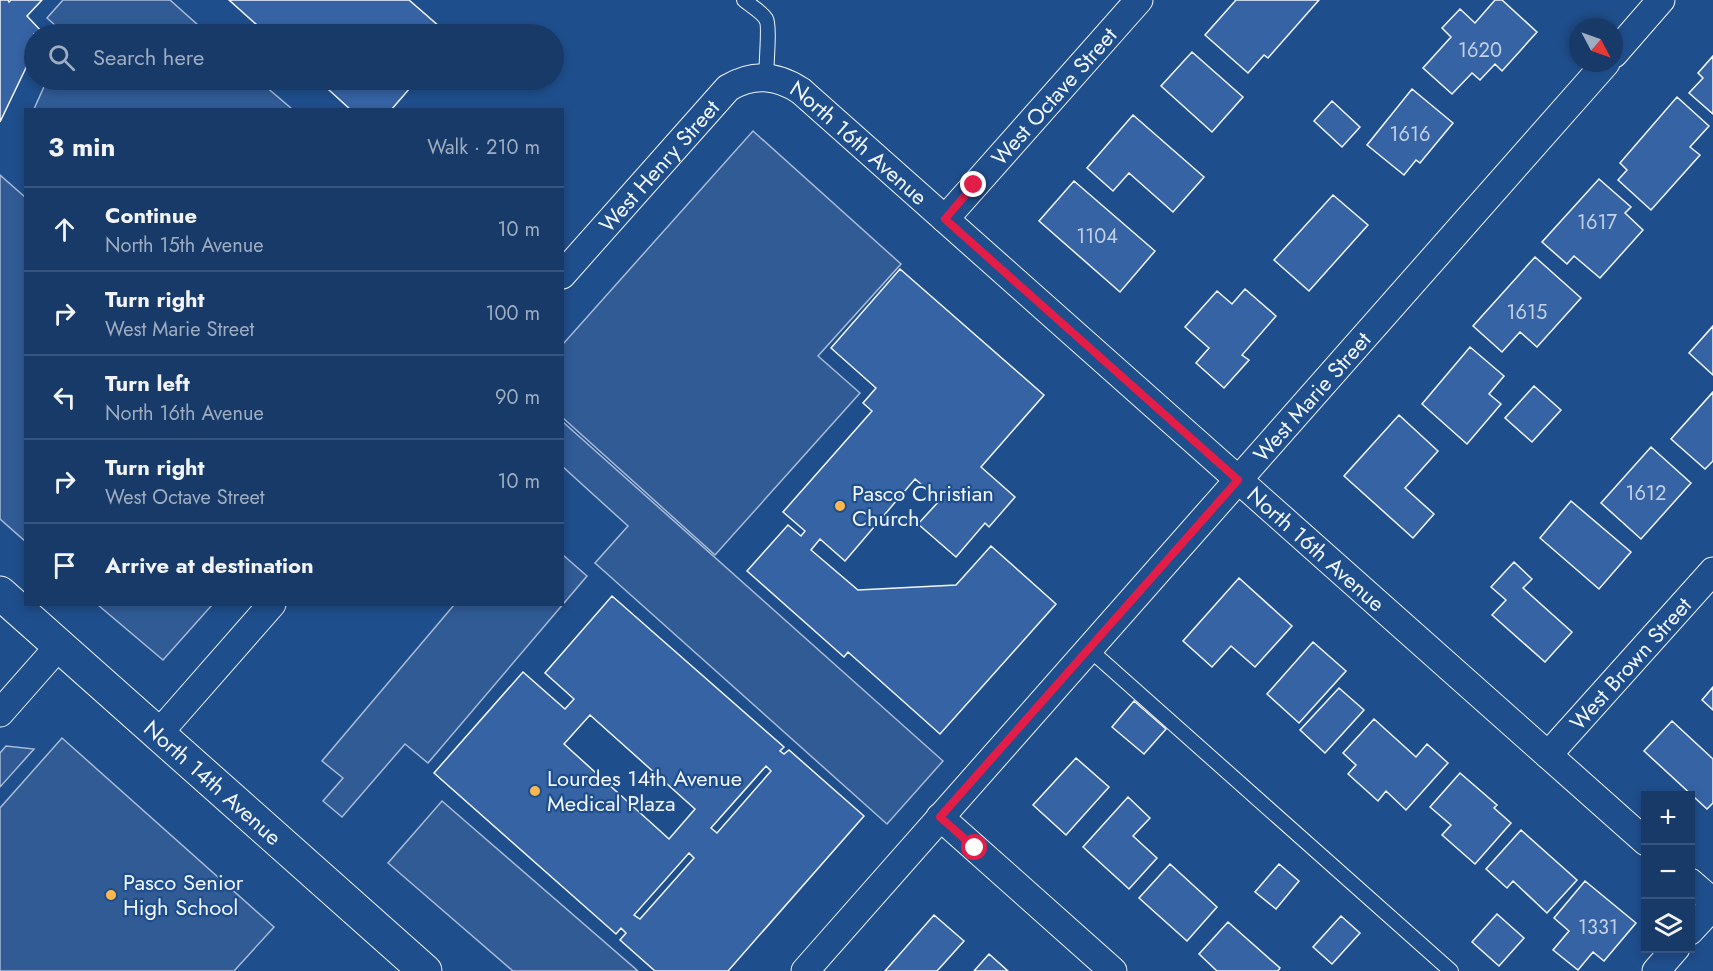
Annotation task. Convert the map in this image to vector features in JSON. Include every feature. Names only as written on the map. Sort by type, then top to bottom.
[{"type":"street","name":"West Octave Street","points":[[945,219],[1139,0]]},
{"type":"street","points":[[1623,44],[1661,0]]},
{"type":"street","name":"West Marie Street","points":[[805,971],[1598,72]]},
{"type":"street","name":"West Henry Street","points":[[564,272],[723,92],[738,82],[751,78],[766,78]]},
{"type":"street","name":"North 16th Avenue","points":[[766,78],[778,79],[801,91],[1641,838]]},
{"type":"street","name":"West Brown Street","points":[[1548,756],[1713,571]]},
{"type":"street","name":"North 14th Avenue","points":[[0,593],[425,971]]},
{"type":"street","points":[[158,734],[270,606]]},
{"type":"street","points":[[0,713],[59,646]]},
{"type":"street","points":[[940,817],[1113,971]]},
{"type":"street","points":[[1695,887],[1713,904],[1695,926]]},
{"type":"street","points":[[1656,971],[1672,953]]},
{"type":"lane","points":[[744,0],[767,20],[769,30],[766,78]]},
{"type":"lane","points":[[1089,649],[1451,971]]},
{"type":"shaded area","points":[[63,0],[170,0],[197,24],[54,24],[47,18]]},
{"type":"shaded area","points":[[43,90],[270,90],[291,108],[34,108]]},
{"type":"shaded area","points":[[753,131],[901,264],[818,356],[860,393],[715,555],[564,419],[564,343]]},
{"type":"shaded area","points":[[0,175],[24,196],[24,540],[0,519]]},
{"type":"shaded area","points":[[564,423],[943,761],[887,824],[595,563],[628,526],[564,468]]},
{"type":"shaded area","points":[[564,556],[587,576],[564,603]]},
{"type":"shaded area","points":[[99,606],[211,606],[163,660]]},
{"type":"shaded area","points":[[453,606],[561,606],[428,763],[405,744],[342,817],[323,801],[343,778],[322,761]]},
{"type":"shaded area","name":"Pasco Senior High School","points":[[62,738],[274,927],[234,971],[0,971],[0,808]]},
{"type":"shaded area","points":[[6,746],[34,749],[0,787],[0,753]]},
{"type":"shaded area","points":[[442,801],[638,971],[513,971],[388,863]]},
{"type":"building","points":[[0,0],[9,2],[11,0],[42,0],[27,16],[35,24],[24,24],[24,72],[0,122]]},
{"type":"building","points":[[229,0],[409,0],[437,24],[256,24]]},
{"type":"building","points":[[1236,0],[1319,0],[1268,58],[1264,55],[1248,73],[1205,35]]},
{"type":"building","points":[[1495,0],[1502,0],[1537,32],[1502,71],[1495,64],[1480,80],[1472,73],[1452,94],[1423,68],[1451,37],[1442,28],[1460,9],[1475,23]]},
{"type":"building","points":[[1192,52],[1243,97],[1212,132],[1161,86]]},
{"type":"building","points":[[1713,56],[1713,114],[1689,93],[1703,78],[1698,73]]},
{"type":"building","points":[[1412,89],[1453,123],[1420,163],[1416,160],[1404,175],[1367,145]]},
{"type":"building","points":[[329,90],[408,90],[393,108],[349,108]]},
{"type":"building","points":[[1677,97],[1709,126],[1690,147],[1700,155],[1651,210],[1618,180],[1627,170],[1620,163]]},
{"type":"building","points":[[1332,101],[1360,127],[1342,147],[1314,121]]},
{"type":"building","points":[[1133,115],[1204,177],[1173,212],[1129,173],[1113,191],[1087,168]]},
{"type":"building","points":[[1599,179],[1631,207],[1625,213],[1643,230],[1600,278],[1574,256],[1567,264],[1542,242]]},
{"type":"building","points":[[1074,181],[1155,251],[1120,292],[1039,221]]},
{"type":"building","points":[[1333,195],[1368,225],[1309,291],[1274,260]]},
{"type":"building","points":[[1535,257],[1581,298],[1537,347],[1520,332],[1502,352],[1473,326]]},
{"type":"building","name":"Pasco Christian Church","points":[[900,269],[1044,395],[981,467],[1015,497],[989,527],[985,523],[956,557],[918,524],[940,500],[915,479],[845,561],[820,539],[811,550],[858,590],[956,585],[991,546],[1056,604],[940,734],[848,652],[844,657],[747,571],[788,525],[801,536],[805,531],[783,512],[872,411],[863,403],[876,388],[831,348]]},
{"type":"building","points":[[1245,289],[1276,316],[1242,355],[1249,360],[1224,388],[1196,363],[1209,348],[1185,327],[1217,291],[1232,304]]},
{"type":"building","points":[[1713,326],[1713,375],[1689,353]]},
{"type":"building","points":[[1470,347],[1504,376],[1489,394],[1501,404],[1467,444],[1422,404]]},
{"type":"building","points":[[1534,386],[1561,410],[1532,442],[1505,418]]},
{"type":"building","points":[[1713,392],[1713,461],[1705,469],[1671,439]]},
{"type":"building","points":[[1399,415],[1438,451],[1405,488],[1434,514],[1413,538],[1344,476]]},
{"type":"building","points":[[1651,447],[1691,483],[1641,539],[1601,503]]},
{"type":"building","points":[[1571,501],[1631,552],[1599,589],[1540,538]]},
{"type":"building","points":[[1514,562],[1532,579],[1523,588],[1572,632],[1545,662],[1492,615],[1506,600],[1491,587]]},
{"type":"building","points":[[1239,578],[1292,626],[1255,667],[1231,646],[1212,667],[1183,641]]},
{"type":"building","name":"Lourdes 14th Avenue Medical Plaza","points":[[612,596],[784,747],[780,751],[784,754],[789,750],[864,816],[728,971],[655,971],[620,940],[626,933],[621,928],[616,934],[434,773],[523,672],[565,709],[574,699],[545,673]],"holes":[[[590,715],[695,809],[669,839],[564,744]],[[766,766],[771,771],[717,833],[711,828]],[[689,853],[694,858],[640,919],[634,915]]]},
{"type":"building","points":[[1313,642],[1346,671],[1299,723],[1267,694]]},
{"type":"building","points":[[1713,687],[1713,710],[1702,700]]},
{"type":"building","points":[[1339,688],[1364,710],[1325,753],[1300,730]]},
{"type":"building","points":[[1134,701],[1166,729],[1144,754],[1112,727]]},
{"type":"building","points":[[1374,719],[1416,757],[1427,744],[1448,763],[1406,810],[1386,791],[1378,801],[1348,774],[1356,765],[1343,753]]},
{"type":"building","points":[[1672,721],[1713,759],[1713,803],[1707,809],[1695,798],[1695,791],[1687,791],[1644,751]]},
{"type":"building","points":[[1076,758],[1109,787],[1066,835],[1033,805]]},
{"type":"building","points":[[1460,773],[1497,805],[1494,808],[1511,823],[1475,864],[1442,835],[1451,825],[1430,807]]},
{"type":"building","points":[[1128,797],[1150,818],[1133,836],[1157,858],[1129,889],[1083,847]]},
{"type":"building","points":[[1521,830],[1577,880],[1547,913],[1513,881],[1507,888],[1486,869]]},
{"type":"building","points":[[1170,864],[1217,907],[1187,941],[1139,898]]},
{"type":"building","points":[[1279,864],[1299,881],[1276,909],[1255,892]]},
{"type":"building","points":[[1585,881],[1636,923],[1604,961],[1593,952],[1578,970],[1553,950],[1569,931],[1554,918]]},
{"type":"building","points":[[1497,914],[1524,938],[1499,966],[1472,942]]},
{"type":"building","points":[[934,915],[964,941],[937,971],[885,971]]},
{"type":"building","points":[[1341,916],[1360,933],[1332,964],[1313,947]]},
{"type":"building","points":[[1228,922],[1280,968],[1278,971],[1217,971],[1199,954]]},
{"type":"building","points":[[989,954],[1008,971],[974,971]]},
{"type":"place","name":"Pasco Christian Church","points":[[840,506]]},
{"type":"place","name":"Lourdes 14th Avenue Medical Plaza","points":[[535,791]]},
{"type":"place","name":"Pasco Senior High School","points":[[111,895]]},
{"type":"route","points":[[974,185],[945,219],[1238,480],[940,817],[975,848]]}]
